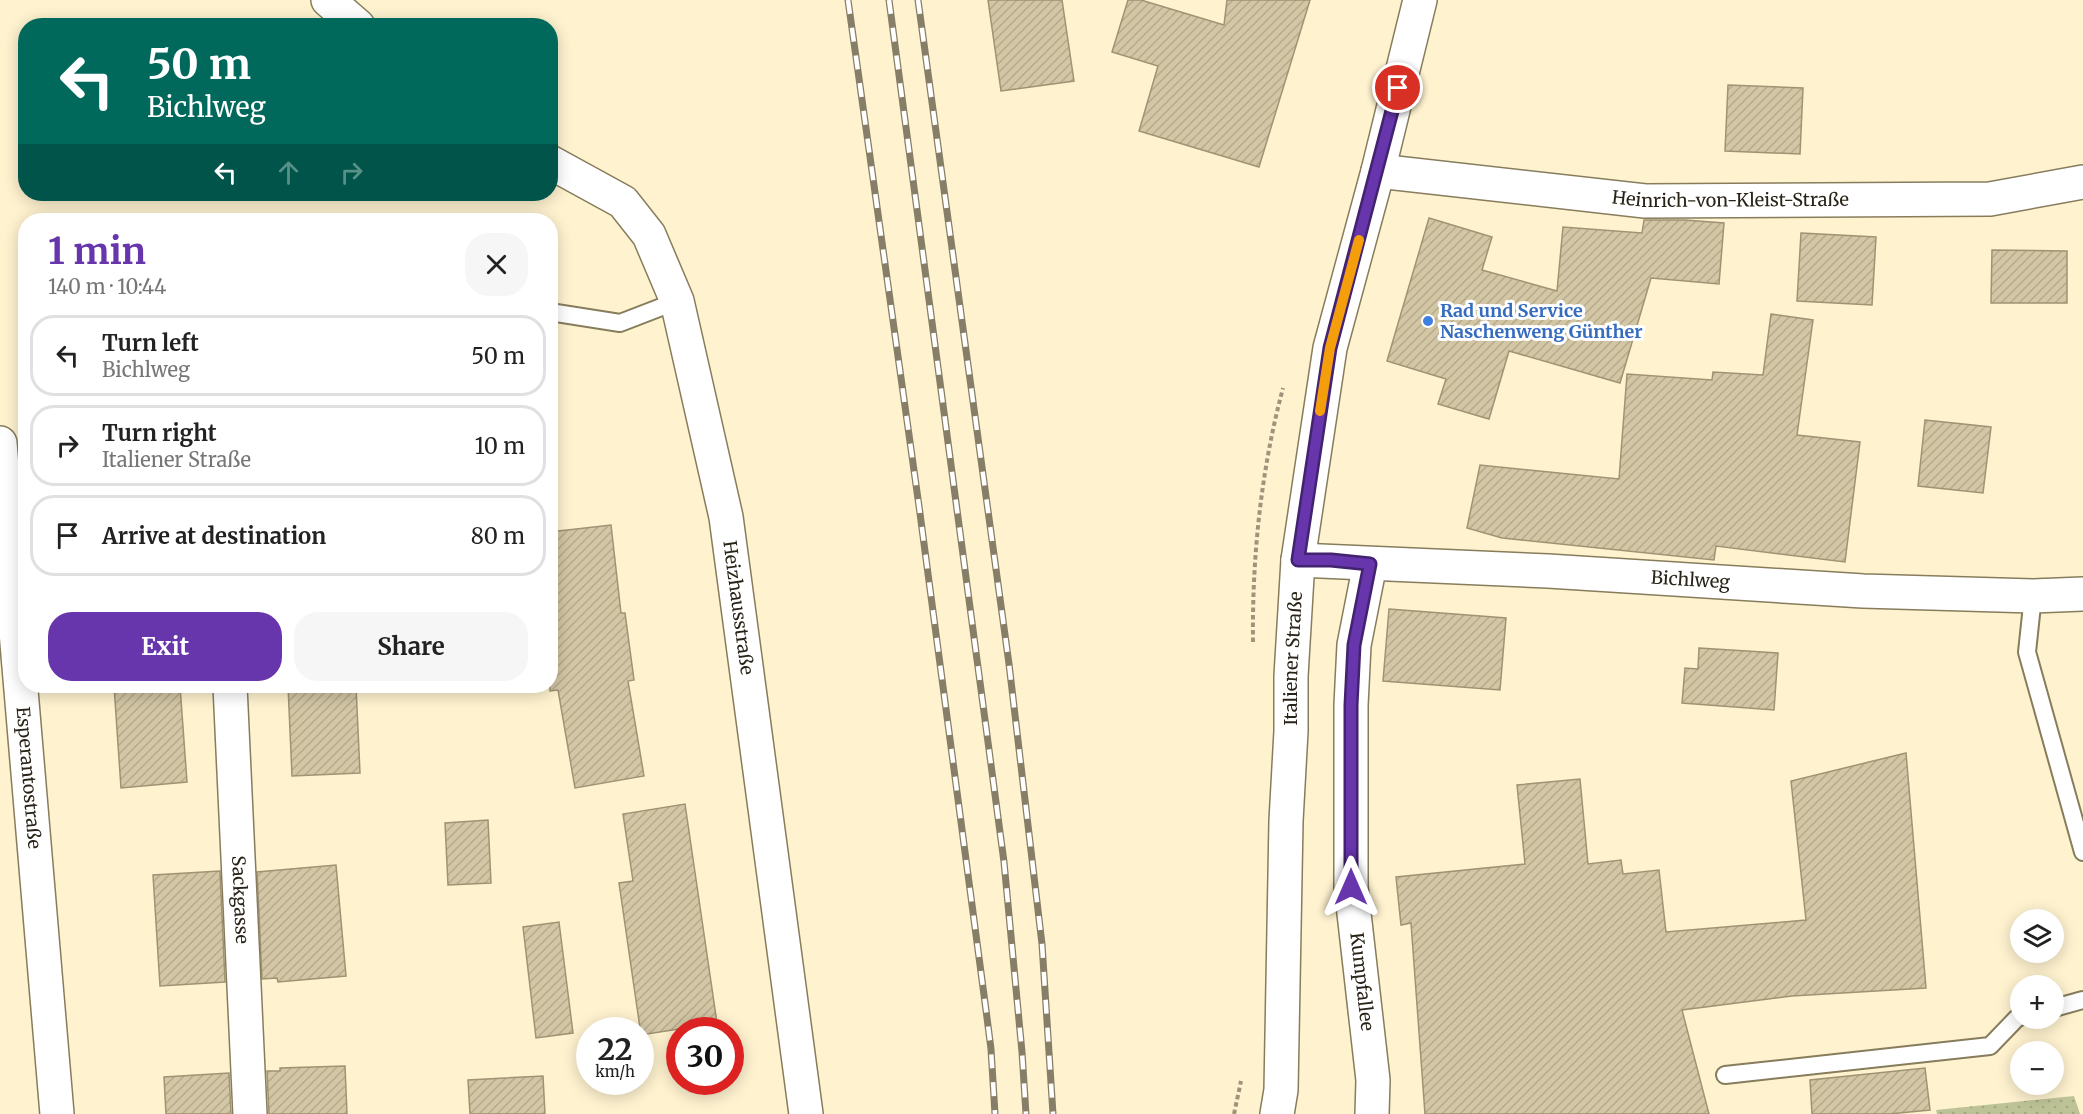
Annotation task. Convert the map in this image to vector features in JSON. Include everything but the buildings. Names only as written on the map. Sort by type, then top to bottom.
[{"type":"street","points":[[328,0],[349,18]]},
{"type":"street","name":"Italiener Straße","points":[[1277,1114],[1281,1090],[1283,924],[1291,675],[1298,560],[1330,348],[1378,171],[1420,0]]},
{"type":"street","name":"Heizhausstraße","points":[[558,166],[623,202],[649,235],[677,301],[726,517],[806,1114]]},
{"type":"street","name":"Heinrich-von-Kleist-Straße","points":[[1378,171],[1645,201],[1990,199],[2083,182]]},
{"type":"street","name":"Esperantostraße","points":[[0,443],[18,655]]},
{"type":"street","name":"Bichlweg","points":[[1298,560],[1548,571],[1863,591],[2033,596],[2083,594]]},
{"type":"street","name":"Kumpfallee","points":[[1370,564],[1354,645],[1351,887],[1373,1080],[1372,1114]]},
{"type":"street","name":"Esperantostraße","points":[[21,693],[57,1114]]},
{"type":"street","name":"Sackgasse","points":[[230,693],[250,1114]]},
{"type":"lane","points":[[558,313],[620,323],[677,301]]},
{"type":"lane","points":[[2033,596],[2027,652],[2083,852]]},
{"type":"lane","points":[[2064,1005],[2083,1000]]},
{"type":"lane","points":[[1725,1075],[1990,1046],[2010,1025]]},
{"type":"green space","points":[[2074,1096],[2080,1114],[1937,1114],[1936,1110]]},
{"type":"railway","points":[[848,0],[919,506],[986,1010],[995,1114]]},
{"type":"railway","points":[[889,0],[1004,862],[1026,1114]]},
{"type":"railway","points":[[918,0],[1009,664],[1042,944],[1053,1114]]},
{"type":"slow traffic","points":[[1320,411],[1330,348],[1359,240]]},
{"type":"place","name":"Rad und Service Naschenweng Günther","points":[[1428,321]]},
{"type":"route","points":[[1351,887],[1351,705],[1354,645],[1370,564],[1331,560],[1298,560],[1330,348],[1398,88]]}]
